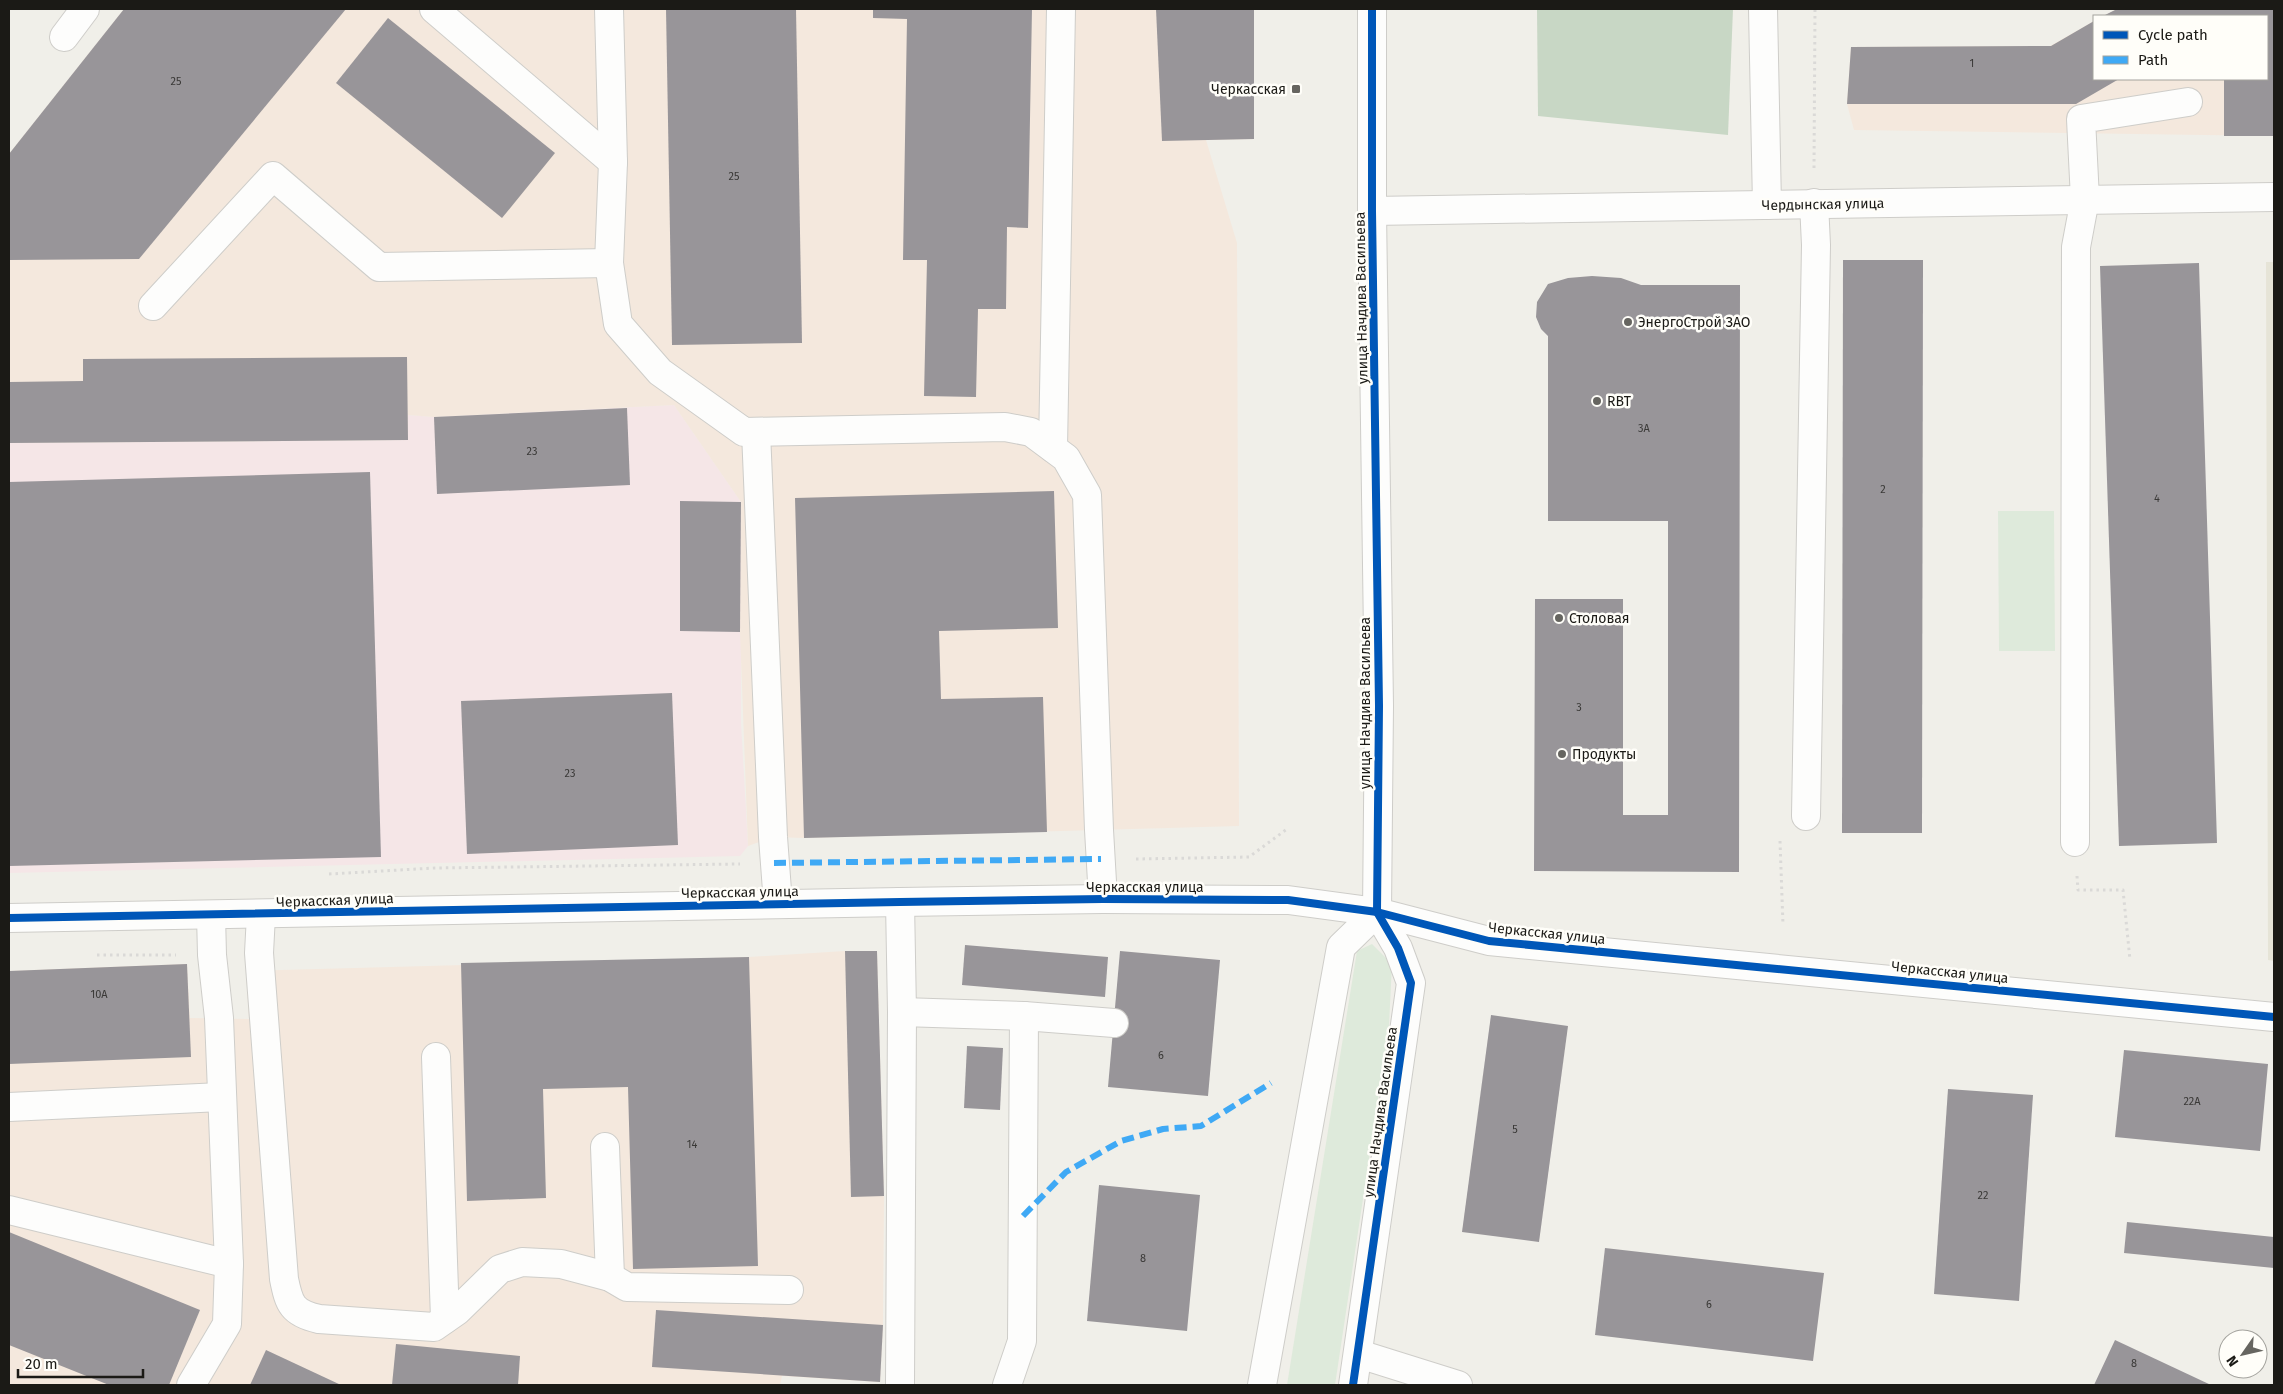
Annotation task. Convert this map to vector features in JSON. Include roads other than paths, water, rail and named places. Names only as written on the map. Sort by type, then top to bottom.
[{"type":"street","points":[[64,37],[85,9]]},
{"type":"street","points":[[434,9],[613,162]]},
{"type":"street","points":[[609,9],[613,162],[610,263],[618,324],[660,372],[744,432],[1006,427],[1030,432],[1066,458],[1087,495],[1103,899]]},
{"type":"street","points":[[1053,448],[1060,9]]},
{"type":"street","name":"улица Начдива Васильева","points":[[1353,1385],[1411,983],[1398,948],[1377,912],[1380,706],[1372,211],[1372,9]]},
{"type":"street","points":[[1763,9],[1768,205]]},
{"type":"street","points":[[2075,842],[2076,247],[2085,199],[2082,119],[2188,102]]},
{"type":"street","points":[[153,306],[273,176],[378,268],[610,263]]},
{"type":"street","name":"Чердынская улица","points":[[1372,211],[2274,196]]},
{"type":"street","points":[[1806,816],[1816,245],[1814,203]]},
{"type":"street","points":[[756,432],[772,827],[778,904]]},
{"type":"street","name":"Черкасская улица","points":[[9,918],[1103,899],[1288,900],[1377,912],[1489,941],[1904,979],[2274,1017]]},
{"type":"street","points":[[900,902],[902,1012],[900,1385]]},
{"type":"street","points":[[1262,1385],[1341,947],[1377,912]]},
{"type":"street","points":[[191,1385],[227,1324],[228,1264],[219,1018],[212,955],[211,915]]},
{"type":"street","points":[[260,915],[259,953],[284,1278],[290,1302],[294,1309],[303,1316],[336,1321],[434,1327],[457,1311],[500,1269],[522,1262],[561,1264],[610,1277],[627,1287],[789,1290]]},
{"type":"street","points":[[902,1012],[1024,1016],[1114,1023]]},
{"type":"street","points":[[1007,1385],[1022,1341],[1024,1016]]},
{"type":"street","points":[[436,1057],[445,1319]]},
{"type":"street","points":[[9,1107],[222,1097]]},
{"type":"street","points":[[605,1147],[610,1277]]},
{"type":"street","points":[[9,1210],[228,1264]]},
{"type":"street","points":[[1358,1354],[1458,1385]]},
{"type":"place","name":"Черкасская","points":[[1296,89]]},
{"type":"place","name":"ЭнергоСтрой ЗАО","points":[[1628,322]]},
{"type":"place","name":"RBT","points":[[1597,401]]},
{"type":"place","name":"Столовая","points":[[1559,618]]},
{"type":"place","name":"Продукты","points":[[1562,754]]}]
